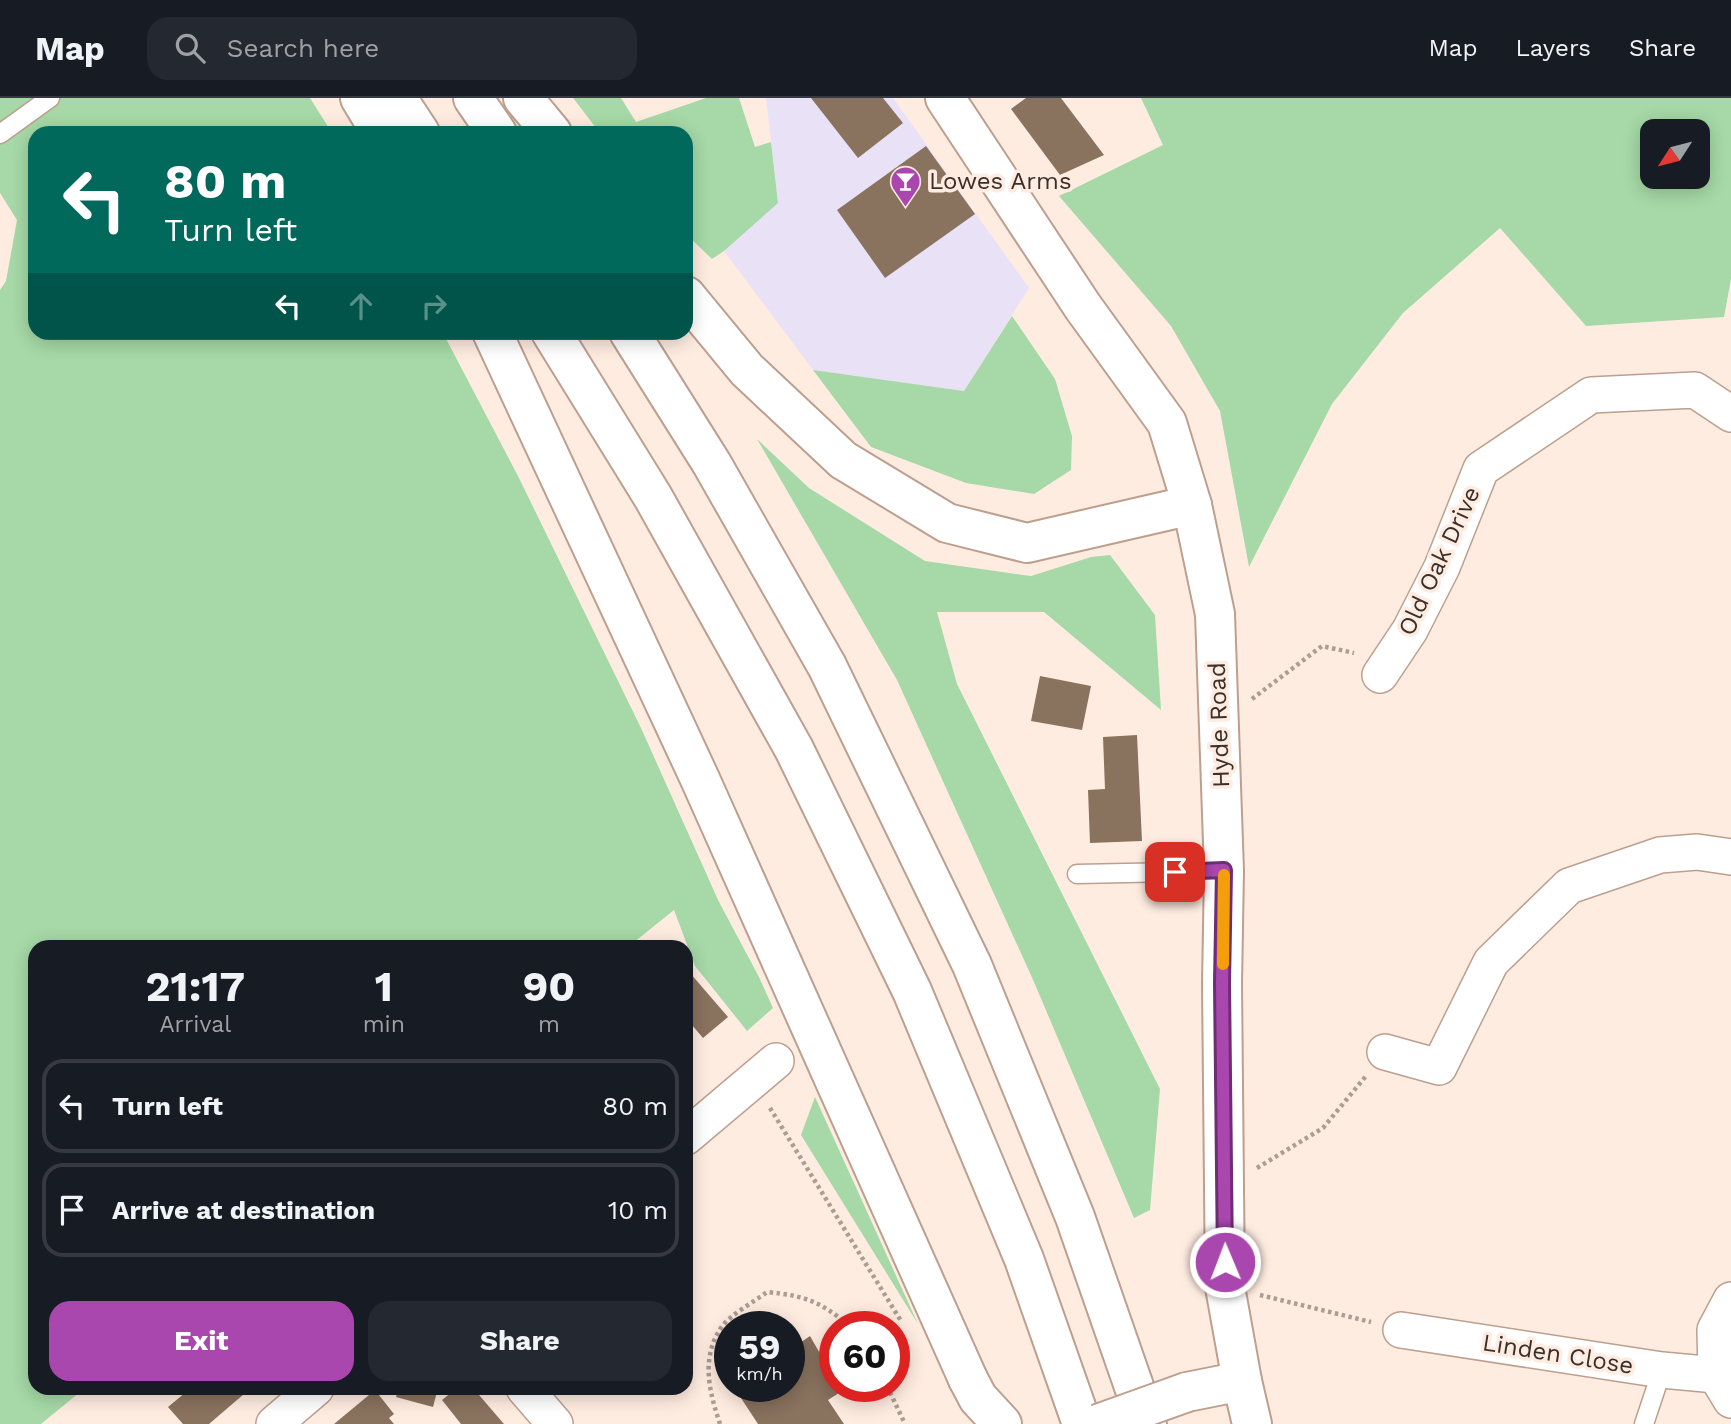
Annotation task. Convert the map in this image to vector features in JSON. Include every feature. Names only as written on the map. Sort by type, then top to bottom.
[{"type":"main road","points":[[360,98],[377,126]]},
{"type":"main road","points":[[397,98],[415,126]]},
{"type":"main road","points":[[474,98],[492,126]]},
{"type":"main road","points":[[523,98],[546,126]]},
{"type":"main road","name":"Hyde Road","points":[[945,98],[1083,307],[1167,423],[1192,505],[1215,614],[1224,870],[1223,1189],[1226,1287],[1252,1424]]},
{"type":"main road","points":[[693,304],[747,370],[843,460],[947,523],[1027,543],[1192,505]]},
{"type":"main road","points":[[496,340],[699,779],[968,1379],[992,1417],[1002,1424]]},
{"type":"main road","points":[[556,340],[653,497],[794,749],[906,979],[1024,1259],[1082,1424]]},
{"type":"main road","points":[[634,340],[712,464],[827,666],[972,965],[1075,1217],[1147,1424]]},
{"type":"main road","points":[[1098,1424],[1187,1392],[1242,1381]]},
{"type":"street","name":"Old Oak Drive","points":[[1380,675],[1410,630],[1436,578],[1481,469],[1591,395],[1695,390],[1731,414]]},
{"type":"street","points":[[1385,1052],[1438,1067],[1492,962],[1569,886],[1660,855],[1697,852],[1731,858]]},
{"type":"street","points":[[693,1131],[764,1070]]},
{"type":"street","points":[[1723,1387],[1715,1331],[1731,1300]]},
{"type":"street","name":"Linden Close","points":[[1401,1329],[1662,1370],[1723,1387]]},
{"type":"street","points":[[274,1424],[309,1395]]},
{"type":"street","points":[[530,1395],[555,1424]]},
{"type":"lane","points":[[0,134],[50,98]]},
{"type":"lane","points":[[1077,874],[1224,870]]},
{"type":"lane","points":[[1644,1424],[1662,1370]]},
{"type":"path","points":[[1219,725],[1322,646]]},
{"type":"path","points":[[1223,1189],[1323,1128],[1385,1052]]},
{"type":"path","points":[[764,1070],[896,1311]]},
{"type":"path","points":[[1226,1287],[1401,1329]]},
{"type":"path","points":[[720,1424],[709,1390],[709,1354],[724,1324],[767,1292],[798,1295],[832,1311]]},
{"type":"path","points":[[895,1402],[905,1424]]},
{"type":"shaded area","points":[[766,98],[893,98],[1029,288],[964,391],[813,370],[724,251],[778,202]]},
{"type":"green space","points":[[0,98],[310,98],[328,126],[28,126],[28,340],[447,340],[518,476],[641,728],[719,902],[773,1008],[747,1031],[695,966],[693,940],[685,940],[674,910],[637,940],[28,940],[28,1395],[76,1395],[41,1424],[0,1424],[0,290],[6,281],[17,220],[0,193]]},
{"type":"green space","points":[[573,98],[621,98],[636,122],[706,98],[739,98],[755,147],[771,142],[778,203],[712,259],[693,241],[693,126],[595,126]]},
{"type":"green space","points":[[1141,98],[1731,98],[1731,279],[1724,317],[1586,326],[1500,228],[1403,313],[1332,404],[1249,567],[1220,411],[1171,326],[1059,196],[1163,145]]},
{"type":"green space","points":[[1012,316],[1055,379],[1072,436],[1071,470],[1034,494],[966,483],[871,447],[813,370],[964,391]]},
{"type":"green space","points":[[757,439],[809,488],[925,561],[1031,576],[1091,557],[1110,555],[1155,615],[1161,710],[1044,612],[937,612],[957,684],[1160,1089],[1150,1210],[1134,1218],[1034,982],[897,680]]},
{"type":"green space","points":[[815,1097],[918,1324],[910,1311],[801,1135]]},
{"type":"building","points":[[811,98],[883,98],[903,123],[858,158]]},
{"type":"building","points":[[1026,98],[1061,98],[1104,155],[1060,175],[1011,109]]},
{"type":"building","points":[[926,146],[975,214],[885,278],[837,210]]},
{"type":"building","points":[[1040,676],[1091,686],[1082,730],[1031,721]]},
{"type":"building","points":[[1137,735],[1142,841],[1090,843],[1088,790],[1105,789],[1103,737]]},
{"type":"building","points":[[693,976],[728,1017],[703,1038],[693,1026]]},
{"type":"building","points":[[810,1336],[819,1352],[819,1402],[829,1402],[844,1424],[758,1424],[744,1402],[805,1402],[805,1339]]},
{"type":"building","points":[[183,1395],[243,1395],[209,1424],[183,1424],[168,1407]]},
{"type":"building","points":[[369,1395],[379,1395],[394,1414],[389,1418],[394,1424],[334,1424]]},
{"type":"building","points":[[397,1395],[436,1395],[433,1407],[396,1397]]},
{"type":"building","points":[[448,1395],[479,1395],[504,1424],[461,1424],[442,1400]]},
{"type":"slow traffic","points":[[1223,964],[1224,875]]},
{"type":"place","name":"Lowes Arms","points":[[906,208]]},
{"type":"route","points":[[1175,872],[1224,870],[1222,983],[1225,1262]]}]
